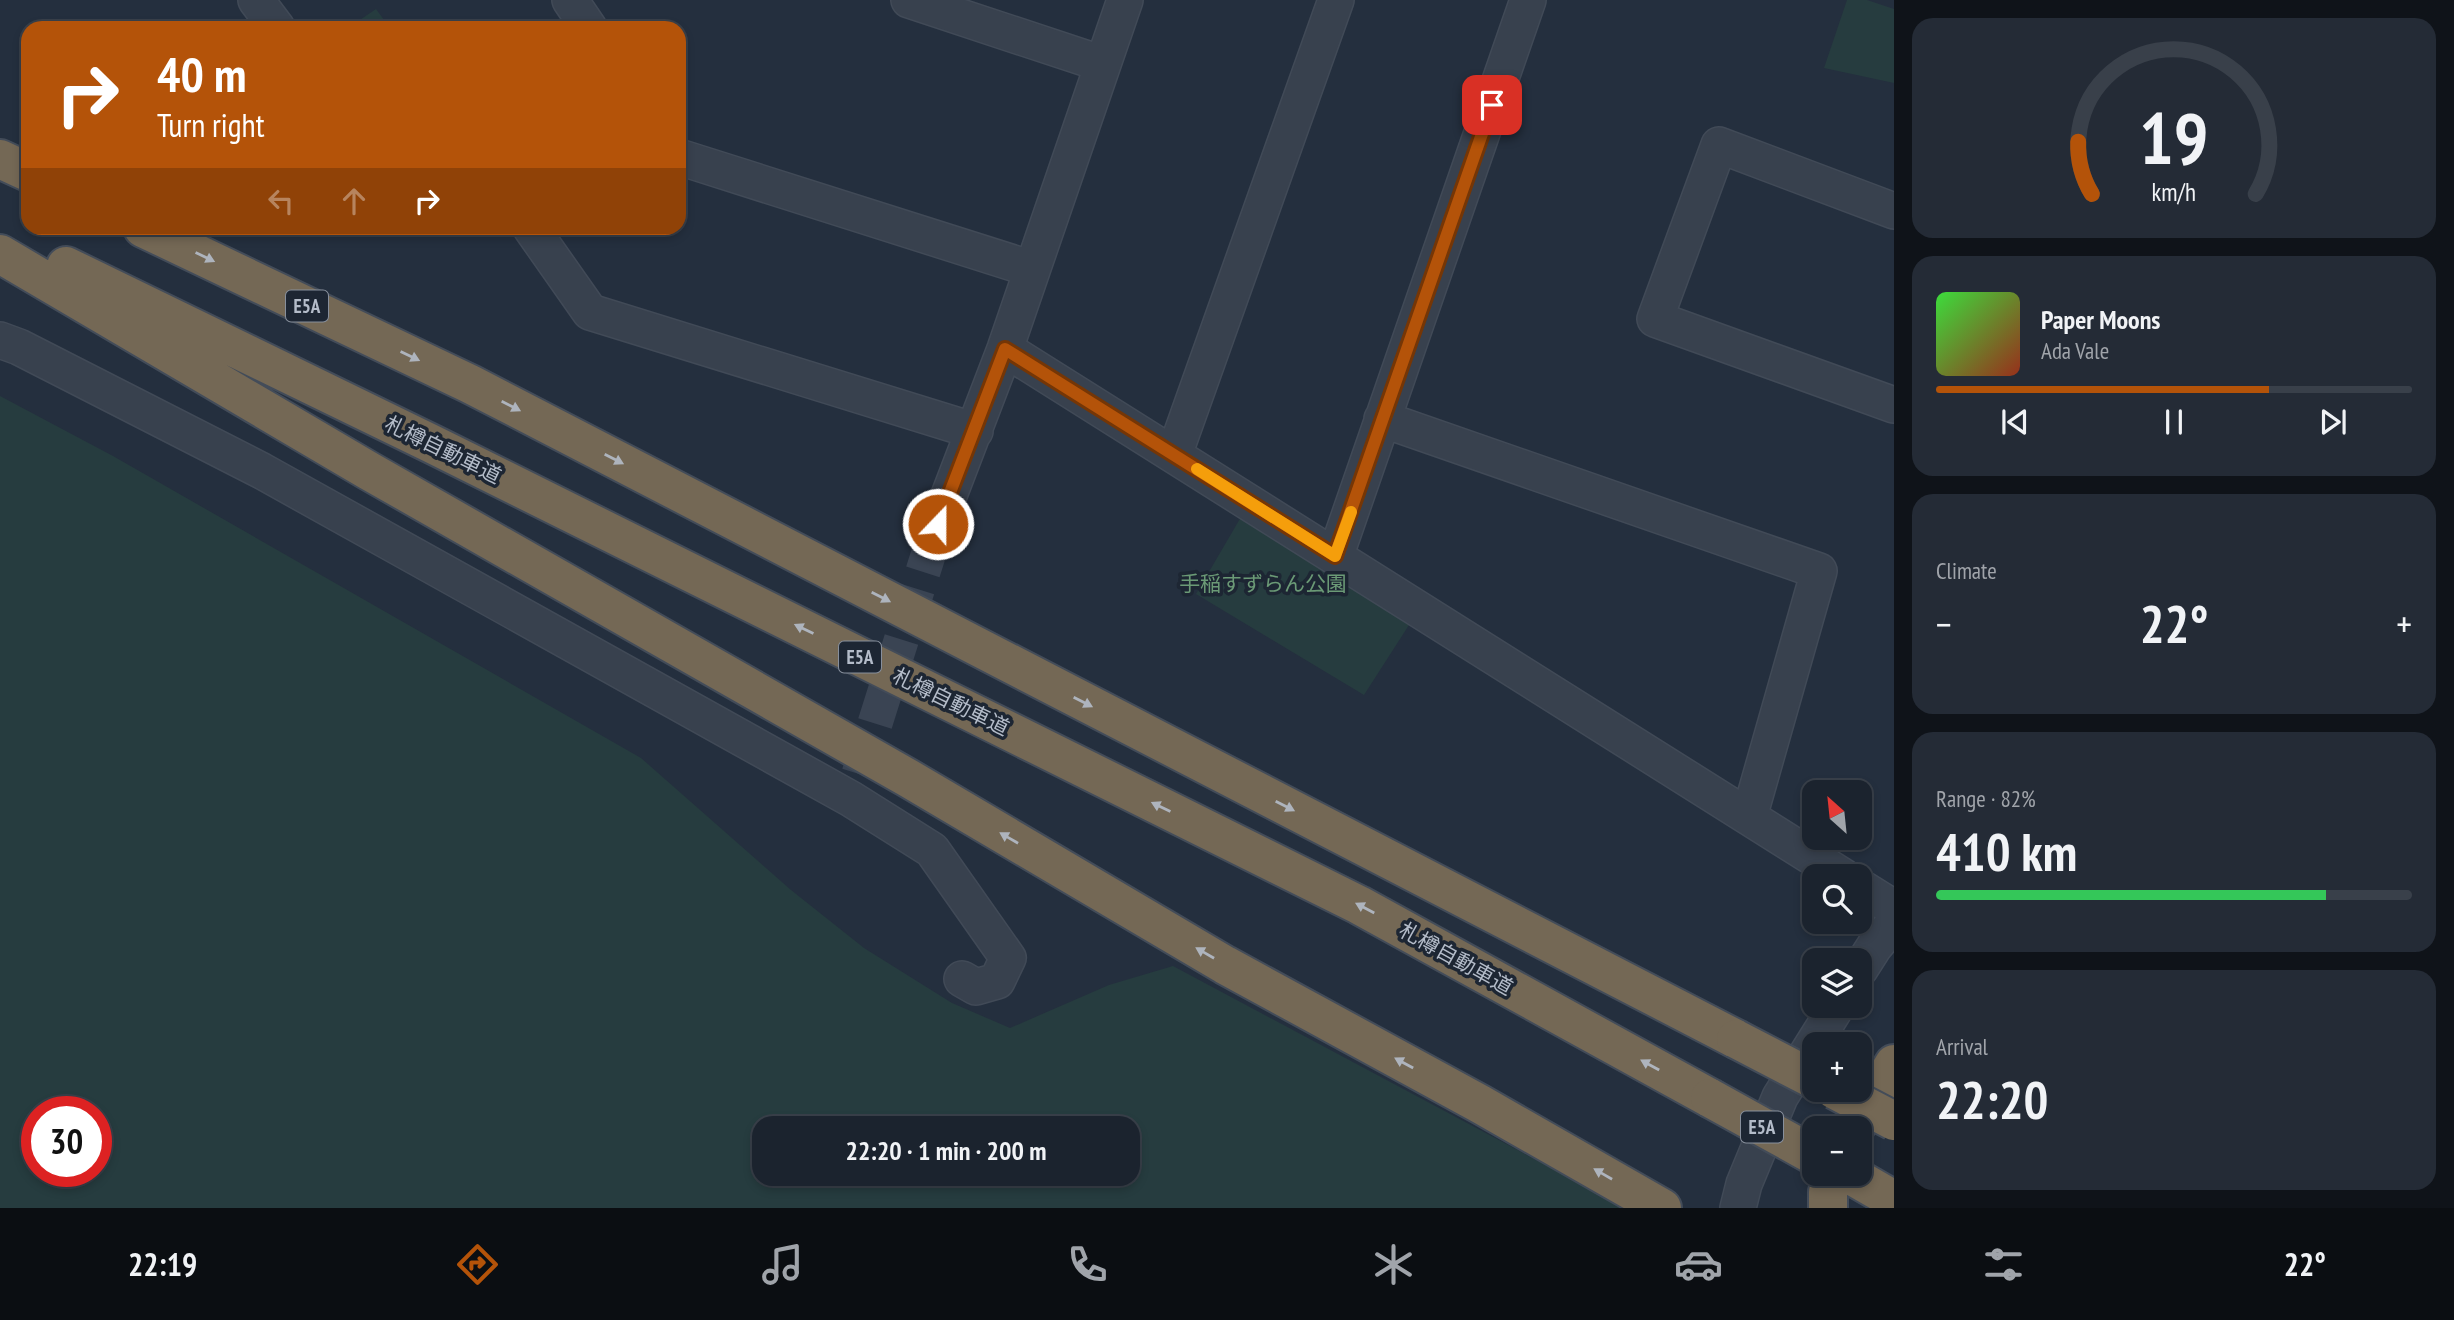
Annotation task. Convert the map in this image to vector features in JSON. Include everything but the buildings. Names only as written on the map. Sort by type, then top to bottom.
[{"type":"highway","points":[[0,159],[21,169]]},
{"type":"highway","name":"札樽自動車道","points":[[0,234],[444,450],[1359,905],[1802,1149]]},
{"type":"highway","name":"E5A","points":[[158,235],[470,384],[1802,1073]]},
{"type":"highway","points":[[0,254],[369,471],[908,778],[1225,965],[1480,1104],[1662,1208]]},
{"type":"highway","points":[[1862,1116],[1894,1064]]},
{"type":"highway","points":[[1858,1102],[1894,1121]]},
{"type":"highway","points":[[1828,1208],[1830,1186]]},
{"type":"street","points":[[256,0],[272,21]]},
{"type":"street","points":[[570,0],[584,21]]},
{"type":"street","points":[[909,0],[1103,64]]},
{"type":"street","points":[[938,524],[1005,349],[1125,0]]},
{"type":"street","points":[[1174,455],[1336,0]]},
{"type":"street","points":[[1335,556],[1528,0]]},
{"type":"street","points":[[1894,211],[1719,145],[1654,319],[1894,405]]},
{"type":"street","points":[[686,159],[1032,269]]},
{"type":"street","points":[[536,235],[590,312],[975,431]]},
{"type":"street","points":[[0,340],[31,353],[262,471],[855,787],[932,850],[1008,958],[997,981],[976,987],[962,979]]},
{"type":"street","points":[[1005,349],[1823,864]]},
{"type":"street","points":[[1382,419],[1819,571],[1749,817]]},
{"type":"street","points":[[1872,894],[1894,908]]},
{"type":"street","points":[[1872,950],[1894,923]]},
{"type":"street","points":[[1738,1208],[1744,1184],[1780,1097],[1829,1018]]},
{"type":"green space","points":[[1847,0],[1867,0],[1894,9],[1894,83],[1824,68]]},
{"type":"green space","points":[[376,9],[385,21],[358,21]]},
{"type":"green space","points":[[0,396],[113,456],[641,758],[791,890],[864,948],[952,1003],[1010,1028],[1109,985],[1173,966],[1626,1208],[0,1208]]},
{"type":"green space","name":"手稲すずらん公園","points":[[1241,517],[1409,625],[1364,695],[1196,594]]},
{"type":"tunnel","points":[[859,774],[938,524]]},
{"type":"slow traffic","points":[[1197,469],[1335,556],[1351,512]]},
{"type":"route","points":[[938,524],[1005,349],[1335,556],[1492,105]]}]
